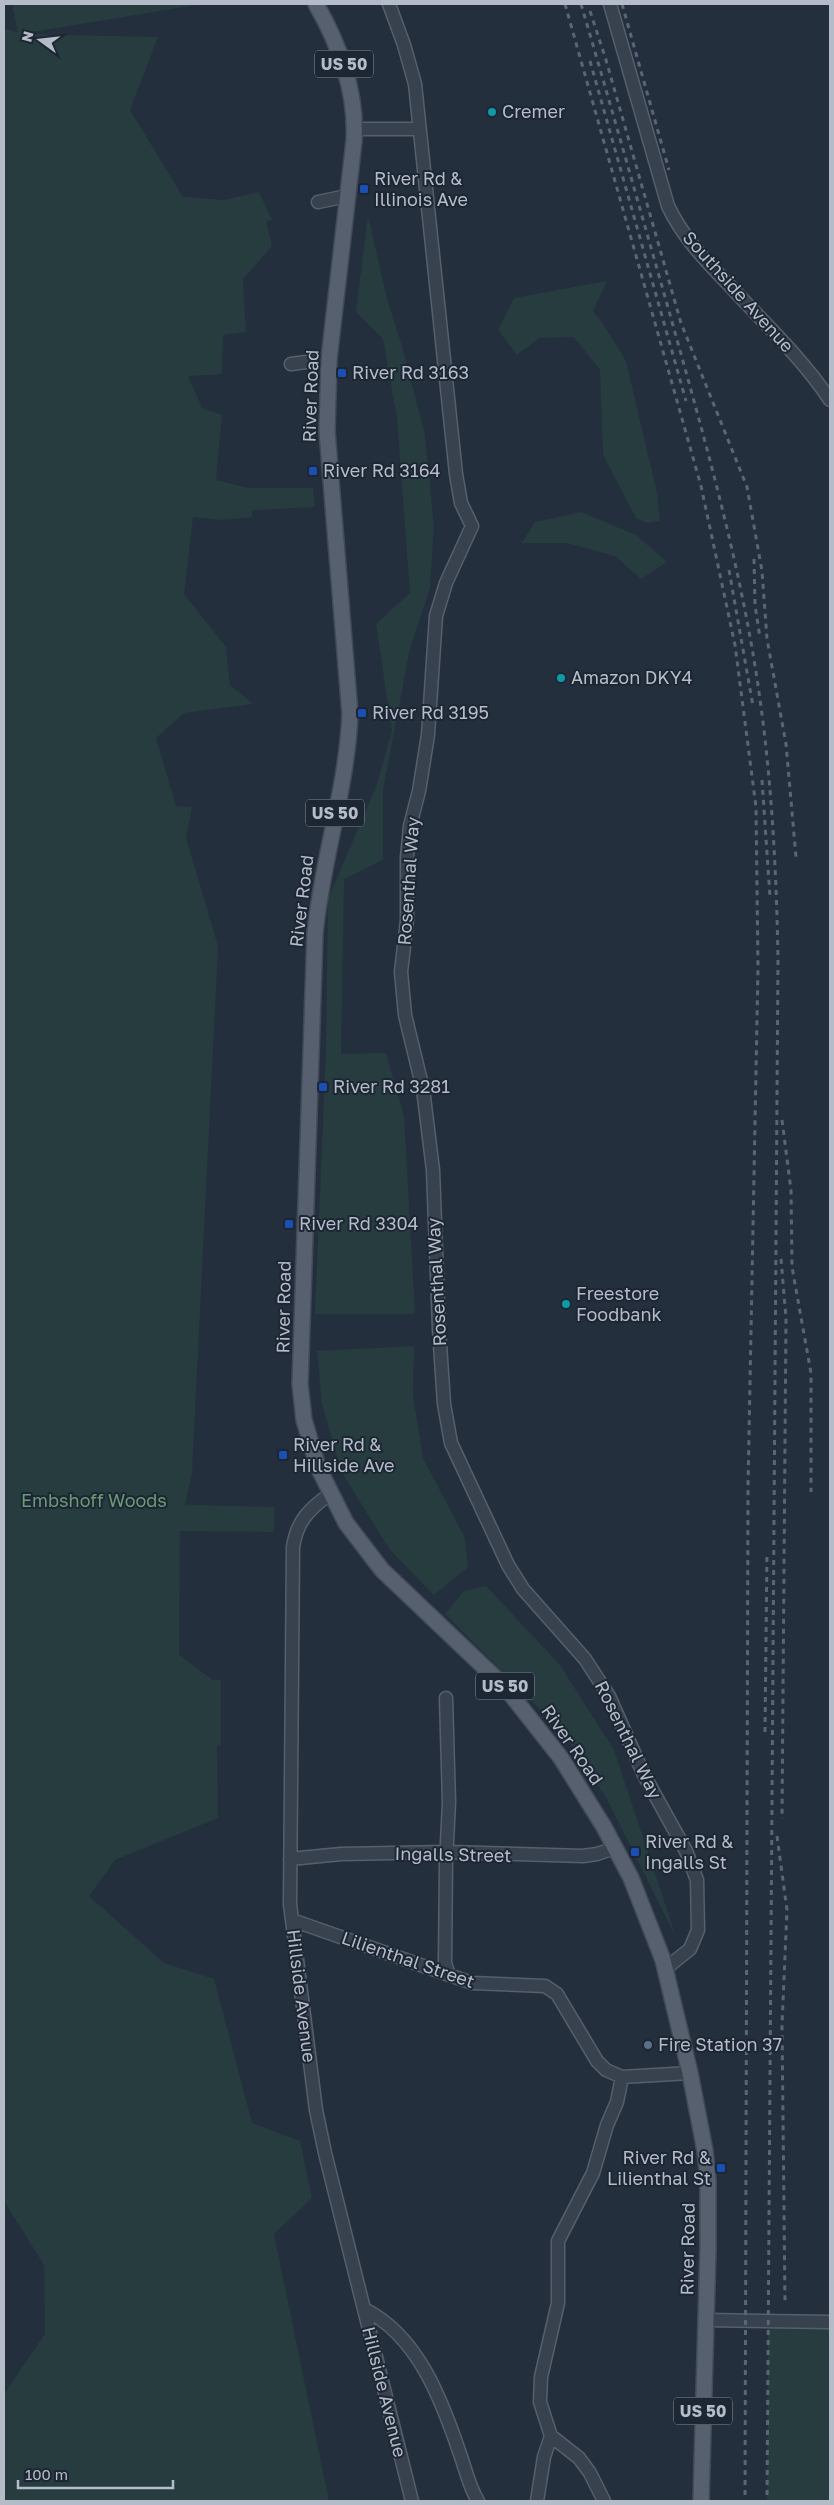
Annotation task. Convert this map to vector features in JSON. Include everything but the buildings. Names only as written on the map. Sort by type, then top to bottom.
[{"type":"main road","name":"River Road","points":[[316,4],[327,23],[344,65],[353,108],[354,130],[329,359],[327,432],[328,471],[350,714],[347,754],[319,894],[315,933],[300,1384],[304,1420],[318,1467],[346,1523],[382,1570],[505,1687],[536,1723],[582,1790],[615,1848],[644,1910],[665,1969],[690,2073],[705,2151],[708,2180],[702,2501]]},
{"type":"street","points":[[354,130],[418,129],[415,84],[404,45],[389,4]]},
{"type":"street","name":"Southside Avenue","points":[[610,4],[668,206],[676,223],[699,254],[802,363],[830,400]]},
{"type":"street","name":"Rosenthal Way","points":[[418,129],[456,474],[462,503],[472,526],[446,583],[436,616],[428,735],[419,792],[410,826],[407,920],[401,972],[405,1015],[423,1089],[433,1170],[438,1329],[444,1404],[450,1443],[508,1565],[523,1588],[586,1660],[609,1696],[644,1775],[689,1858],[697,1880],[698,1930],[690,1949],[665,1969]]},
{"type":"street","points":[[318,202],[347,196]]},
{"type":"street","points":[[291,364],[329,359]]},
{"type":"street","name":"Hillside Avenue","points":[[330,1494],[311,1507],[302,1518],[295,1532],[293,1547],[289,1885],[316,2110],[324,2153],[412,2501]]},
{"type":"street","points":[[446,1698],[449,1802],[445,1963],[449,1975]]},
{"type":"street","name":"Ingalls Street","points":[[290,1859],[341,1854],[447,1852],[583,1856],[615,1848]]},
{"type":"street","name":"Lilienthal Street","points":[[292,1920],[472,1983],[486,1985],[537,1985],[552,1989],[560,1997],[597,2061],[606,2070],[622,2077]]},
{"type":"street","points":[[604,2501],[590,2473],[579,2458],[551,2436],[540,2402],[541,2377],[558,2303],[558,2241],[593,2173],[607,2124],[617,2102],[622,2077],[690,2073]]},
{"type":"street","points":[[364,2309],[389,2324],[403,2337],[421,2366],[447,2418],[478,2501]]},
{"type":"street","points":[[706,2320],[830,2322]]},
{"type":"street","points":[[537,2501],[544,2457],[551,2436]]},
{"type":"green space","name":"Embshoff Woods","points":[[12,4],[202,4],[21,34],[158,37],[130,110],[183,197],[224,200],[259,192],[272,220],[266,221],[272,246],[243,279],[246,332],[223,335],[222,374],[188,376],[202,408],[222,415],[216,480],[248,488],[313,488],[315,507],[252,510],[252,517],[220,520],[193,517],[184,594],[226,647],[230,685],[253,704],[184,713],[156,738],[176,806],[192,807],[186,838],[218,946],[192,1473],[185,1505],[274,1507],[274,1532],[180,1531],[179,1655],[213,1680],[221,1680],[221,1746],[217,1745],[218,1818],[115,1860],[89,1896],[164,1963],[214,1979],[252,2123],[300,2141],[312,2198],[274,2234],[329,2501],[4,2501],[4,2394],[45,2334],[44,2265],[4,2201],[4,28],[18,33]]},
{"type":"green space","points":[[368,215],[387,299],[402,346],[425,435],[434,526],[430,588],[410,648],[383,790],[383,860],[344,879],[341,1054],[386,1053],[404,1116],[415,1314],[315,1314],[326,1050],[328,899],[376,787],[392,731],[376,624],[410,593],[397,418],[383,339],[356,312]]},
{"type":"green space","points":[[607,281],[593,311],[626,361],[657,493],[660,521],[647,523],[636,518],[603,455],[600,370],[574,337],[539,338],[517,355],[498,330],[514,298]]},
{"type":"green space","points":[[581,512],[636,535],[667,562],[641,579],[615,556],[567,543],[522,543],[535,522]]},
{"type":"green space","points":[[414,1346],[413,1395],[423,1458],[465,1538],[468,1567],[434,1595],[390,1550],[342,1473],[322,1404],[317,1351]]},
{"type":"green space","points":[[486,1586],[560,1665],[614,1750],[676,1937],[607,1799],[561,1730],[445,1614],[464,1591]]},
{"type":"green space","points":[[768,2321],[830,2322],[830,2501],[767,2501]]},
{"type":"railway","points":[[565,4],[701,486],[735,645],[756,807],[758,967],[748,1487],[745,2501]]},
{"type":"railway","points":[[581,4],[669,311],[722,507],[740,586],[755,667],[770,792],[778,959],[767,2501]]},
{"type":"railway","points":[[622,4],[669,170]]},
{"type":"railway","points":[[590,11],[606,60],[681,323],[747,487],[762,571],[767,639],[786,744],[796,857]]},
{"type":"railway","points":[[590,61],[686,401]]},
{"type":"railway","points":[[754,559],[755,605],[760,638]]},
{"type":"railway","points":[[729,570],[753,706]]},
{"type":"railway","points":[[762,780],[770,897]]},
{"type":"railway","points":[[782,1120],[791,1190],[792,1267],[811,1373],[811,1492]]},
{"type":"railway","points":[[781,1259],[786,1318],[782,1819]]},
{"type":"railway","points":[[765,1732],[767,1552]]},
{"type":"railway","points":[[777,1836],[787,1910],[782,2025],[785,2303]]},
{"type":"place","name":"Cremer","points":[[492,112]]},
{"type":"place","name":"River Rd & Illinois Ave","points":[[364,189]]},
{"type":"place","name":"River Rd 3163","points":[[342,373]]},
{"type":"place","name":"River Rd 3164","points":[[313,471]]},
{"type":"place","name":"Amazon DKY4","points":[[561,678]]},
{"type":"place","name":"River Rd 3195","points":[[362,713]]},
{"type":"place","name":"River Rd 3281","points":[[323,1087]]},
{"type":"place","name":"River Rd 3304","points":[[289,1224]]},
{"type":"place","name":"Freestore Foodbank","points":[[566,1304]]},
{"type":"place","name":"River Rd & Hillside Ave","points":[[283,1455]]},
{"type":"place","name":"River Rd & Ingalls St","points":[[635,1852]]},
{"type":"place","name":"Fire Station 37","points":[[648,2045]]},
{"type":"place","name":"River Rd & Lilienthal St","points":[[721,2168]]}]
